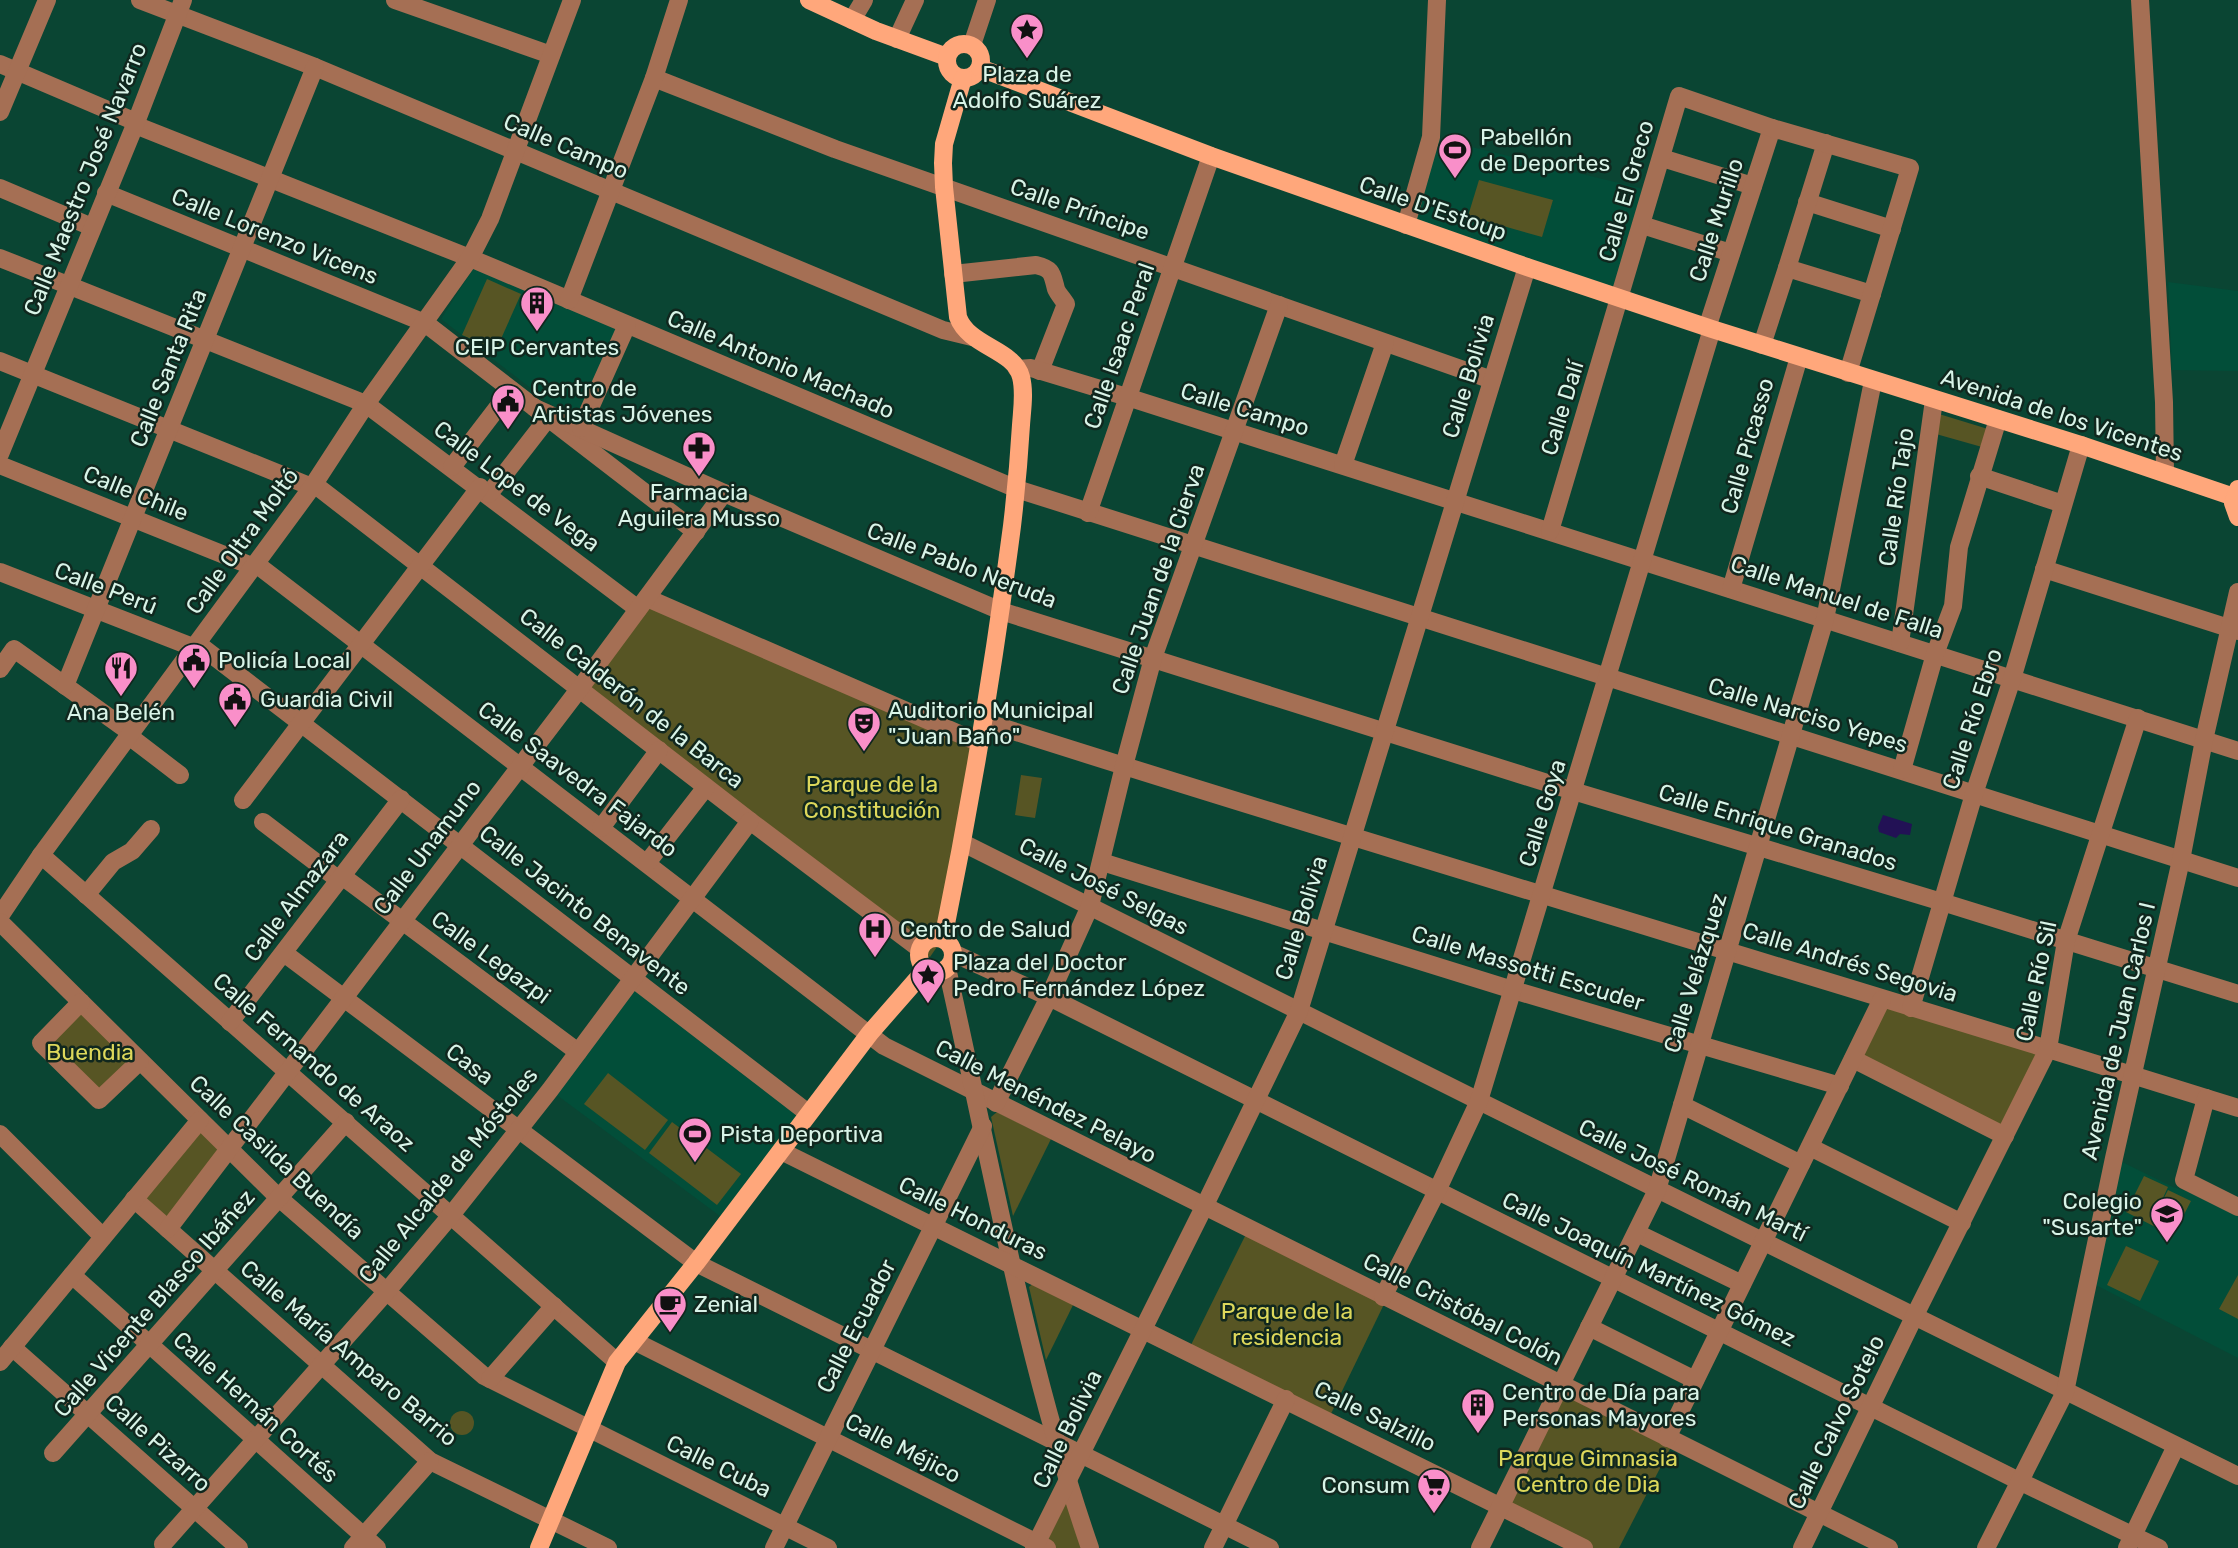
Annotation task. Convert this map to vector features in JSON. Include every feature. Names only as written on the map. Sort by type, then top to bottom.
[{"type":"main road","points":[[809,0],[897,39],[947,57]]},
{"type":"main road","points":[[958,44],[972,46],[981,57],[980,68],[972,77],[963,78],[951,73],[946,62],[949,52],[958,44]]},
{"type":"main road","name":"Calle D'Estoup","points":[[980,68],[1211,156],[1406,225],[1873,381]]},
{"type":"main road","points":[[948,953],[932,938],[920,949],[920,960],[926,969],[937,972],[948,953],[1001,611],[1017,489],[1022,397],[1021,378],[1017,369],[1007,358],[972,337],[962,328],[958,317],[944,187],[944,144],[963,78]]},
{"type":"main road","name":"Avenida de los Vicentes","points":[[1873,381],[2236,493]]},
{"type":"main road","points":[[2236,493],[2234,509],[2238,517]]},
{"type":"main road","points":[[538,1548],[617,1362],[696,1263],[870,1033],[926,969]]},
{"type":"street","points":[[0,112],[8,67],[47,0]]},
{"type":"street","name":"Calle Campo","points":[[140,0],[181,8],[315,68],[943,330],[972,337]]},
{"type":"street","points":[[395,0],[551,55]]},
{"type":"street","name":"Calle Oltra Moltó","points":[[1,914],[41,855],[313,486],[366,404],[470,258],[490,219],[572,0]]},
{"type":"street","points":[[569,300],[654,78],[679,0]]},
{"type":"street","points":[[852,20],[864,0]]},
{"type":"street","points":[[897,39],[915,0]]},
{"type":"street","points":[[972,46],[987,0]]},
{"type":"street","points":[[1406,225],[1431,137],[1437,0]]},
{"type":"street","points":[[2140,0],[2164,402],[2165,473]]},
{"type":"street","name":"Calle Maestro José Navarro","points":[[0,454],[181,8]]},
{"type":"street","name":"Calle Antonio Machado","points":[[8,67],[136,123],[470,258],[1017,489],[1419,619]]},
{"type":"street","name":"Calle Santa Rita","points":[[65,686],[315,68]]},
{"type":"street","name":"Calle Príncipe","points":[[654,78],[835,149],[1492,380]]},
{"type":"street","name":"Calle El Greco","points":[[1620,298],[1679,96],[1772,128]]},
{"type":"street","points":[[1772,128],[1910,167],[1848,373]]},
{"type":"street","name":"Calle Murillo","points":[[1710,328],[1731,253],[1772,128]]},
{"type":"street","points":[[1762,345],[1826,143]]},
{"type":"street","name":"Calle Isaac Peral","points":[[1088,513],[1211,156]]},
{"type":"street","points":[[1662,158],[1753,186]]},
{"type":"street","points":[[0,188],[92,227]]},
{"type":"street","name":"Calle Lorenzo Vicens","points":[[106,193],[425,323],[541,413]]},
{"type":"street","points":[[1807,202],[1892,229]]},
{"type":"street","points":[[1642,225],[1731,253]]},
{"type":"street","name":"Calle Lope de Vega","points":[[0,258],[366,404],[643,603],[980,743]]},
{"type":"street","points":[[953,274],[1036,265],[1047,267],[1054,273],[1057,290],[1066,304],[1040,371]]},
{"type":"street","name":"Calle Bolivia","points":[[1039,1546],[1299,1011],[1527,267]]},
{"type":"street","points":[[1787,268],[1872,294]]},
{"type":"street","name":"Calle Dalí","points":[[1550,531],[1620,298]]},
{"type":"street","name":"Calle Juan de la Cierva","points":[[996,1103],[1049,997],[1090,906],[1153,657],[1279,305]]},
{"type":"street","points":[[580,428],[627,325]]},
{"type":"street","name":"Calle Goya","points":[[1383,1297],[1479,1101],[1608,678],[1710,328]]},
{"type":"street","points":[[1343,465],[1385,343]]},
{"type":"street","name":"Calle Picasso","points":[[1731,589],[1799,357]]},
{"type":"street","name":"Calle Calderón de la Barca","points":[[0,361],[313,486],[421,565],[750,821],[920,949]]},
{"type":"street","name":"Calle Campo","points":[[1017,369],[1040,371],[1127,397],[1455,502]]},
{"type":"street","name":"Calle Velázquez","points":[[1480,1548],[1657,1190],[1825,619],[1873,381]]},
{"type":"street","points":[[452,467],[511,390]]},
{"type":"street","name":"Calle Río Tajo","points":[[1900,643],[1934,400]]},
{"type":"street","points":[[243,800],[421,565],[484,491],[541,413],[696,532]]},
{"type":"street","name":"Calle Pablo Neruda","points":[[541,413],[1001,611],[1153,657],[1384,733]]},
{"type":"street","points":[[1902,770],[1935,654],[1953,606],[1959,547],[1998,419]]},
{"type":"street","name":"Calle Río Ebro","points":[[1911,1008],[2081,445]]},
{"type":"street","name":"Calle Chile","points":[[0,465],[255,566]]},
{"type":"street","points":[[1979,476],[2063,504]]},
{"type":"street","name":"Calle Unamuno","points":[[168,1229],[580,688],[724,493]]},
{"type":"street","name":"Calle Manuel de Falla","points":[[1455,502],[2238,751]]},
{"type":"street","name":"Calle Saavedra Fajardo","points":[[255,566],[870,1033]]},
{"type":"street","points":[[2044,569],[2234,630]]},
{"type":"street","name":"Calle Perú","points":[[0,572],[96,611],[197,646]]},
{"type":"street","name":"Avenida de Juan Carlos I","points":[[1986,1548],[2065,1392],[2181,860],[2204,740],[2234,630],[2238,592]]},
{"type":"street","name":"Calle Narciso Yepes","points":[[1419,619],[2238,878]]},
{"type":"street","name":"Calle Jacinto Benavente","points":[[197,646],[460,844],[808,1113]]},
{"type":"street","points":[[0,669],[14,649],[180,775]]},
{"type":"street","name":"Calle Río Sil","points":[[1914,1317],[2048,1049],[2066,942],[2138,718]]},
{"type":"street","name":"Calle Andrés Segovia","points":[[985,722],[1351,837],[2238,1108]]},
{"type":"street","name":"Calle Enrique Granados","points":[[1384,733],[2238,994]]},
{"type":"street","points":[[601,828],[659,750]]},
{"type":"street","points":[[647,863],[706,787]]},
{"type":"street","name":"Calle Almazara","points":[[230,1022],[401,799]]},
{"type":"street","name":"Calle Alcalde de Móstoles","points":[[163,1544],[452,1214],[578,1052],[750,821]]},
{"type":"street","name":"Calle Legazpi","points":[[263,822],[578,1052]]},
{"type":"street","points":[[86,895],[113,862],[132,850],[151,829]]},
{"type":"street","name":"Calle José Selgas","points":[[963,843],[1299,1011]]},
{"type":"street","name":"Calle Fernando de Araoz","points":[[41,855],[617,1362]]},
{"type":"street","name":"Calle Massotti Escuder","points":[[1102,862],[1513,990],[1839,1086]]},
{"type":"street","name":"Calle Casilda Buendía","points":[[1,914],[81,1002],[279,1198],[490,1379],[588,1429]]},
{"type":"street","name":"Casa","points":[[284,953],[696,1263],[1270,1548]]},
{"type":"street","points":[[948,953],[1013,1265],[1056,1443],[1090,1548]]},
{"type":"street","name":"Calle Joaquín Martínez Gómez","points":[[948,953],[1049,997],[1872,1407],[2019,1481],[2130,1542],[2159,1548]]},
{"type":"street","points":[[1667,1438],[1882,999]]},
{"type":"street","points":[[81,1002],[41,1043],[99,1100],[140,1061]]},
{"type":"street","name":"Calle José Román Martí","points":[[1299,1011],[2238,1476]]},
{"type":"street","name":"Calle Menéndez Pelayo","points":[[870,1033],[884,1046],[976,1094],[1204,1207]]},
{"type":"street","points":[[1853,1059],[2005,1136]]},
{"type":"street","points":[[2206,1098],[2184,1180],[2238,1207]]},
{"type":"street","points":[[1682,1105],[1801,1164]]},
{"type":"street","points":[[0,1362],[200,1120]]},
{"type":"street","name":"Calle Vicente Blasco Ibáñez","points":[[53,1453],[346,1122]]},
{"type":"street","name":"Calle Ecuador","points":[[774,1548],[983,1126]]},
{"type":"street","points":[[0,1133],[103,1237]]},
{"type":"street","points":[[1810,1147],[1962,1223]]},
{"type":"street","name":"Calle Honduras","points":[[781,1151],[1143,1329]]},
{"type":"street","name":"Calle María Amparo Barrio","points":[[134,1199],[430,1461],[608,1548]]},
{"type":"street","name":"Calle Cristóbal Colón","points":[[1204,1207],[1889,1548]]},
{"type":"street","points":[[1637,1233],[1742,1284]]},
{"type":"street","name":"Calle Hernán Cortés","points":[[72,1275],[255,1439],[358,1542],[377,1548]]},
{"type":"street","points":[[490,1379],[554,1306]]},
{"type":"street","name":"Calle Calvo Sotelo","points":[[1802,1548],[1914,1317]]},
{"type":"street","points":[[1590,1327],[1695,1381]]},
{"type":"street","name":"Calle Salzillo","points":[[1143,1329],[1584,1548]]},
{"type":"street","name":"Calle Méjico","points":[[634,1341],[1039,1546]]},
{"type":"street","name":"Calle Pizarro","points":[[12,1347],[239,1548]]},
{"type":"street","points":[[1213,1548],[1286,1399]]},
{"type":"street","name":"Calle Cuba","points":[[588,1429],[828,1548]]},
{"type":"street","points":[[2130,1542],[2176,1446]]},
{"type":"street","points":[[358,1542],[430,1461]]},
{"type":"shaded area","points":[[1431,137],[1652,191],[1620,298],[1406,225]]},
{"type":"shaded area","points":[[474,267],[620,329],[580,420],[559,410],[441,319]]},
{"type":"shaded area","points":[[2168,282],[2238,291],[2238,371],[2172,370]]},
{"type":"shaded area","points":[[1883,815],[1912,824],[1910,835],[1900,834],[1896,838],[1879,832],[1878,827]]},
{"type":"shaded area","points":[[633,978],[808,1113],[728,1222],[550,1090]]},
{"type":"shaded area","name":"Colegio \"Susarte\"","points":[[2114,1158],[2173,1187],[2238,1207],[2238,1358],[2088,1281]]},
{"type":"green space","points":[[1479,180],[1553,200],[1542,237],[1468,216]]},
{"type":"green space","points":[[487,279],[521,294],[496,350],[462,335]]},
{"type":"green space","points":[[1939,414],[1988,429],[1982,447],[1936,434]]},
{"type":"green space","name":"Parque de la Constitución","points":[[647,598],[980,743],[941,941],[930,957],[580,688]]},
{"type":"green space","points":[[1021,775],[1042,778],[1035,818],[1015,815]]},
{"type":"green space","points":[[1882,999],[2048,1049],[2005,1136],[1853,1059]]},
{"type":"green space","name":"Buendia","points":[[81,1002],[140,1061],[99,1100],[41,1043]]},
{"type":"green space","name":"Pista Deportiva","points":[[608,1073],[668,1120],[645,1150],[584,1104]]},
{"type":"green space","points":[[997,1112],[1051,1139],[1013,1216],[991,1117]]},
{"type":"green space","points":[[200,1120],[230,1149],[168,1229],[134,1199]]},
{"type":"green space","name":"Pista Deportiva","points":[[672,1122],[741,1174],[717,1205],[649,1153]]},
{"type":"green space","points":[[2144,1176],[2168,1187],[2155,1215],[2168,1190],[2191,1201],[2173,1236],[2126,1212]]},
{"type":"green space","name":"Parque de la residencia","points":[[1249,1228],[1387,1298],[1328,1420],[1188,1351]]},
{"type":"green space","points":[[2126,1246],[2159,1261],[2140,1301],[2107,1285]]},
{"type":"green space","points":[[2238,1275],[2238,1319],[2219,1309]]},
{"type":"green space","points":[[1035,1282],[1074,1303],[1046,1360],[1029,1287]]},
{"type":"green space","name":"Parque Gimnasia Centro de Dia","points":[[1560,1385],[1674,1441],[1619,1548],[1584,1548],[1501,1506]]},
{"type":"green space","points":[[462,1411],[473,1418],[474,1423],[467,1434],[462,1435],[451,1428],[450,1423],[457,1412]]},
{"type":"green space","points":[[1068,1484],[1090,1548],[1047,1548],[1037,1543]]},
{"type":"place","name":"Plaza de Adolfo Suárez","points":[[1027,60]]},
{"type":"place","name":"Pabellón de Deportes","points":[[1455,180]]},
{"type":"place","name":"CEIP Cervantes","points":[[537,333]]},
{"type":"place","name":"Centro de Artistas Jóvenes","points":[[508,431]]},
{"type":"place","name":"Farmacia Aguilera Musso","points":[[699,478]]},
{"type":"place","name":"Policía Local","points":[[194,690]]},
{"type":"place","name":"Ana Belén","points":[[121,698]]},
{"type":"place","name":"Guardia Civil","points":[[235,729]]},
{"type":"place","name":"Auditorio Municipal \"Juan Baño\"","points":[[864,753]]},
{"type":"place","name":"Centro de Salud","points":[[875,959]]},
{"type":"place","name":"Plaza del Doctor Pedro Fernández López","points":[[928,1005]]},
{"type":"place","name":"Pista Deportiva","points":[[695,1164]]},
{"type":"place","name":"Colegio \"Susarte\"","points":[[2167,1244]]},
{"type":"place","name":"Zenial","points":[[670,1334]]},
{"type":"place","name":"Centro de Día para Personas Mayores","points":[[1478,1435]]},
{"type":"place","name":"Consum","points":[[1434,1515]]}]
